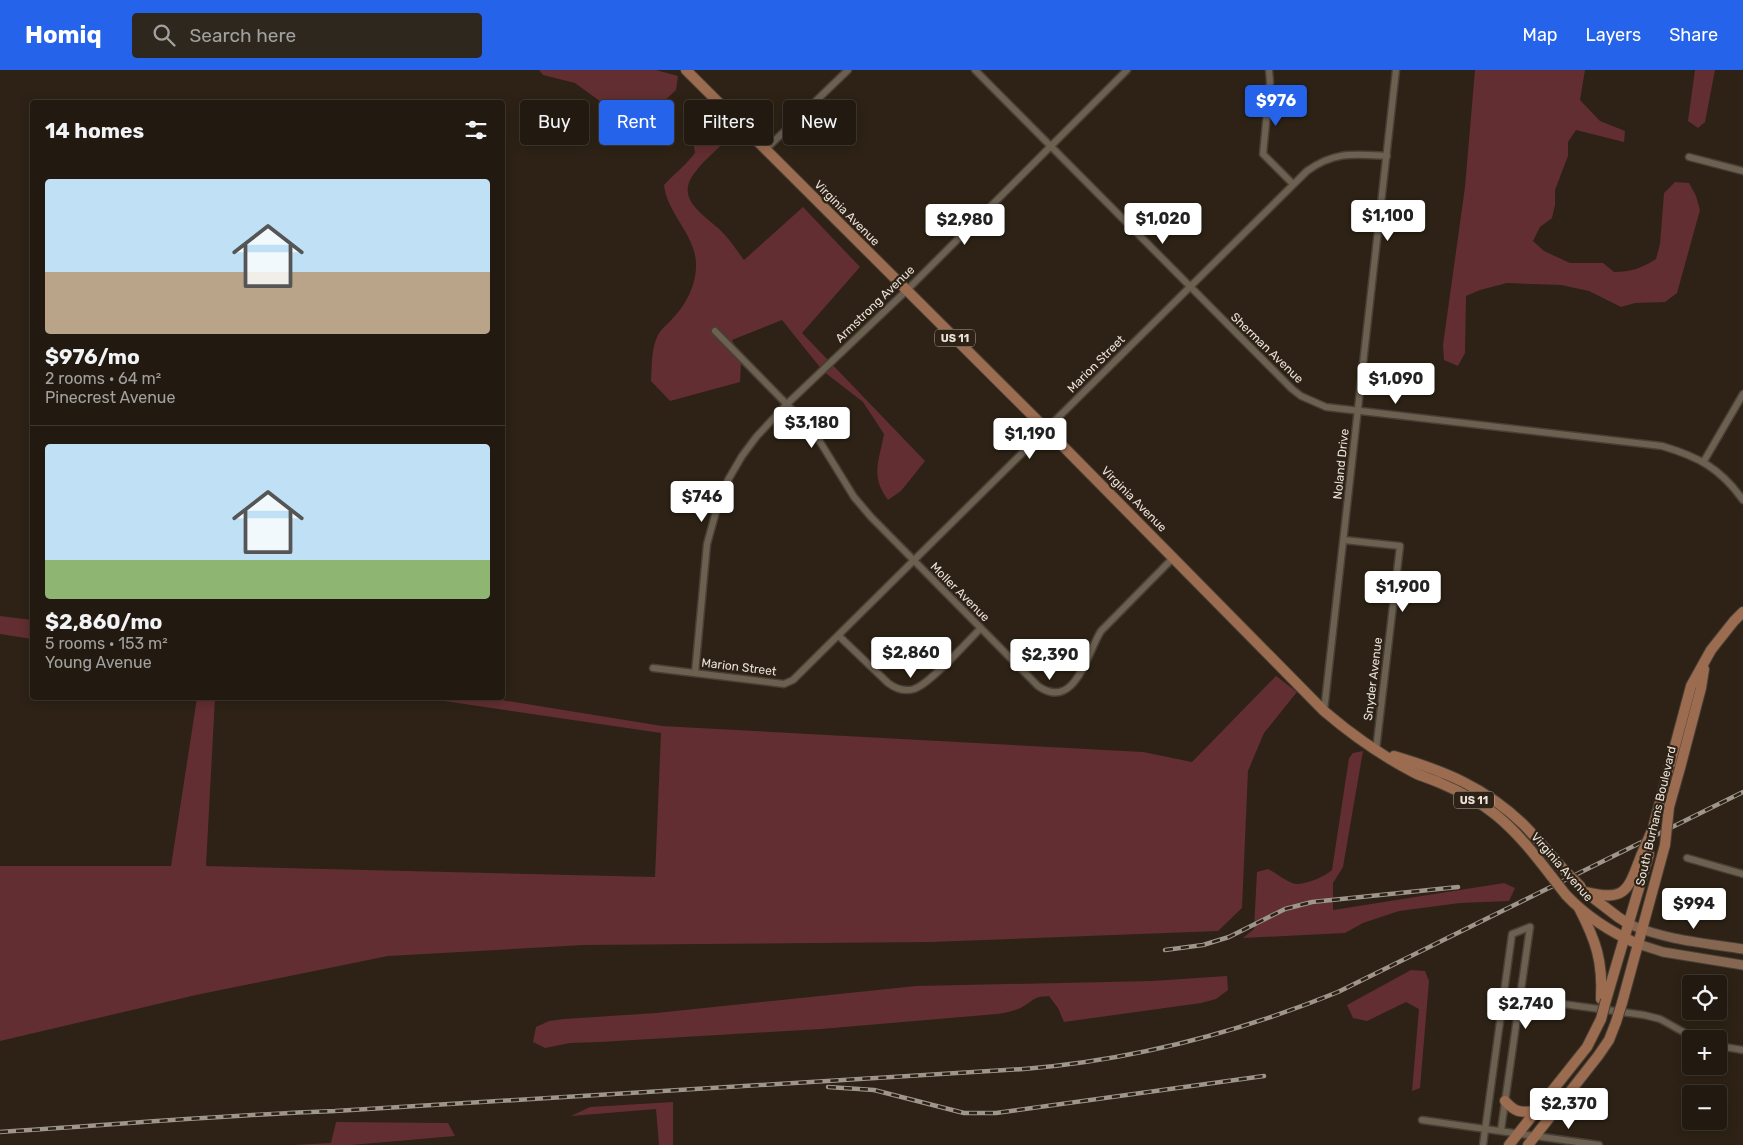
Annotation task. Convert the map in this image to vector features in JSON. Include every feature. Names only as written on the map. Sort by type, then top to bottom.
[{"type":"main road","name":"Virginia Avenue","points":[[686,70],[1174,557],[1324,711],[1346,730],[1416,774],[1468,796],[1495,814],[1515,832],[1578,908],[1593,920],[1624,939],[1664,952],[1743,965]]},
{"type":"main road","name":"South Burhans Boulevard","points":[[1603,1000],[1629,924],[1645,855],[1691,686],[1720,637],[1743,612]]},
{"type":"main road","name":"South Burhans Boulevard","points":[[1528,1145],[1598,1056],[1609,1040],[1616,1022],[1664,845],[1669,807],[1701,688],[1704,663]]},
{"type":"main road","name":"Virginia Avenue","points":[[1376,750],[1448,774],[1475,788],[1502,806],[1524,826],[1583,890],[1629,924],[1672,938],[1743,949]]},
{"type":"main road","points":[[1583,890],[1602,896],[1622,893],[1631,884],[1645,855]]},
{"type":"main road","points":[[1509,1145],[1573,1066],[1594,1034],[1599,1018],[1603,1000],[1601,962],[1589,927],[1578,908]]},
{"type":"main road","points":[[1505,1101],[1520,1113],[1535,1111]]},
{"type":"street","points":[[766,149],[848,70]]},
{"type":"street","name":"Sherman Avenue","points":[[975,70],[1301,396],[1326,407],[1643,443],[1671,449],[1704,461],[1719,473],[1743,500]]},
{"type":"street","name":"Armstrong Avenue","points":[[694,673],[707,544],[719,501],[728,480],[742,456],[757,436],[787,404],[907,290],[1127,70]]},
{"type":"street","points":[[1269,70],[1270,82],[1263,154],[1293,184]]},
{"type":"street","name":"Noland Drive","points":[[1324,711],[1396,70]]},
{"type":"street","name":"Marion Street","points":[[654,668],[788,683],[914,562],[1293,184],[1318,163],[1331,157],[1362,154],[1387,156]]},
{"type":"street","points":[[1689,157],[1743,171]]},
{"type":"street","name":"Moller Avenue","points":[[715,330],[814,432],[854,497],[914,562],[1046,692],[1061,691],[1074,683],[1080,675],[1094,643],[1109,621],[1174,557]]},
{"type":"street","points":[[1704,461],[1743,394]]},
{"type":"street","name":"Snyder Avenue","points":[[1344,540],[1400,546],[1376,750]]},
{"type":"street","points":[[839,636],[888,683],[907,691],[916,689],[928,681],[980,629]]},
{"type":"street","points":[[1687,858],[1743,874]]},
{"type":"street","points":[[1483,1145],[1512,934],[1530,927],[1501,1130]]},
{"type":"street","points":[[1504,996],[1644,1015],[1660,1019],[1682,1031]]},
{"type":"street","points":[[1727,1047],[1743,1050]]},
{"type":"street","points":[[1422,1120],[1600,1145]]},
{"type":"shaded area","points":[[539,70],[656,70],[678,76],[676,90],[666,100],[599,101],[575,83],[543,75]]},
{"type":"shaded area","points":[[1475,70],[1585,70],[1580,100],[1600,121],[1625,131],[1624,142],[1576,130],[1568,142],[1568,156],[1555,190],[1555,205],[1552,218],[1540,227],[1533,241],[1544,251],[1570,263],[1603,263],[1614,272],[1636,269],[1646,265],[1656,259],[1660,244],[1664,193],[1675,182],[1689,183],[1696,196],[1700,210],[1677,293],[1665,302],[1635,303],[1621,307],[1589,291],[1561,285],[1507,283],[1480,290],[1466,296],[1465,353],[1458,366],[1444,360],[1443,345],[1465,187]]},
{"type":"shaded area","points":[[1695,70],[1715,70],[1705,122],[1698,128],[1688,121]]},
{"type":"shaded area","points":[[694,145],[721,145],[696,171],[690,181],[688,190],[694,206],[726,236],[744,260],[803,207],[860,267],[802,333],[925,461],[901,491],[888,500],[879,484],[877,468],[884,434],[863,402],[823,371],[782,320],[732,340],[741,363],[740,382],[670,401],[651,381],[652,358],[658,335],[686,301],[696,273],[695,255],[692,245],[670,206],[664,185],[695,153]]},
{"type":"shaded area","points":[[0,616],[30,620],[30,639],[0,634]]},
{"type":"shaded area","points":[[1276,676],[1297,692],[1264,733],[1248,771],[1242,908],[1218,931],[931,942],[584,945],[388,956],[196,995],[0,1041],[0,866],[171,866],[197,700],[215,700],[206,866],[655,877],[661,733],[438,700],[501,700],[662,726],[1143,752],[1192,762]]},
{"type":"shaded area","points":[[1363,751],[1343,867],[1333,883],[1333,910],[1504,883],[1515,888],[1509,901],[1460,903],[1399,911],[1363,923],[1345,933],[1243,938],[1254,929],[1257,872],[1268,869],[1289,882],[1301,884],[1313,881],[1332,870],[1349,758],[1353,753]]},
{"type":"shaded area","points":[[1411,970],[1425,971],[1429,981],[1420,1088],[1412,1091],[1419,1009],[1406,1002],[1367,1021],[1353,1018],[1347,1005]]},
{"type":"shaded area","points":[[1227,976],[1228,990],[1216,999],[1201,1003],[1064,1022],[1058,1008],[1049,996],[1037,997],[1018,1009],[997,1014],[821,1029],[570,1043],[545,1048],[533,1042],[536,1027],[549,1021],[564,1019],[656,1013],[916,986],[1152,981]]},
{"type":"shaded area","points":[[673,1102],[673,1145],[659,1145],[656,1109],[571,1116],[590,1107]]},
{"type":"shaded area","points":[[336,1122],[448,1123],[455,1136],[351,1145],[294,1145],[331,1143]]},
{"type":"railway","points":[[0,1132],[1024,1069],[1105,1059],[1223,1032],[1300,1007],[1338,992],[1743,792]]},
{"type":"railway","points":[[1165,950],[1203,945],[1229,937],[1285,909],[1312,902],[1458,887]]},
{"type":"railway","points":[[828,1087],[874,1090],[964,1113],[996,1113],[1264,1076]]}]
